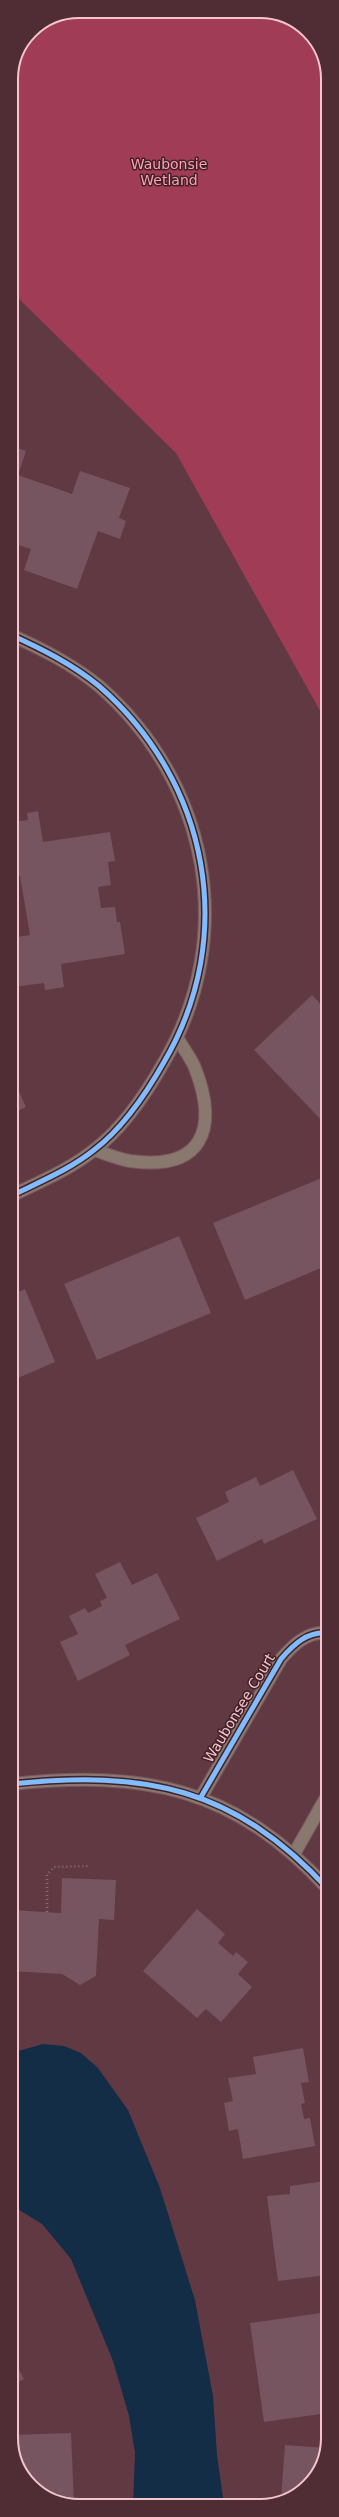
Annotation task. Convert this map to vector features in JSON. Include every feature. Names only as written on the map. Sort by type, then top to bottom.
[{"type":"street","points":[[18,638],[58,657],[99,687],[138,726],[170,773],[193,826],[205,880],[206,935],[194,993],[178,1039],[151,1084],[121,1124],[94,1150],[58,1173],[18,1193]]},
{"type":"street","points":[[94,1150],[128,1161],[151,1163],[171,1160],[189,1154],[196,1144],[207,1120],[204,1100],[194,1067],[178,1039]]},
{"type":"street","name":"Waubonsee Court","points":[[201,1797],[281,1659],[296,1641],[321,1632]]},
{"type":"street","points":[[18,1783],[65,1778],[124,1780],[201,1797],[249,1820],[294,1854],[321,1882]]},
{"type":"street","points":[[294,1854],[321,1806]]},
{"type":"path","points":[[47,1912],[47,1875],[54,1867],[90,1866]]},
{"type":"green space","name":"Waubonsie Wetland","points":[[260,18],[276,20],[287,24],[300,33],[315,52],[318,59],[321,75],[321,712],[176,453],[18,298],[19,67],[28,45],[36,36],[45,28],[67,19]]},
{"type":"water","points":[[43,2044],[64,2046],[81,2053],[98,2068],[128,2110],[160,2188],[195,2300],[213,2396],[217,2455],[223,2499],[133,2499],[135,2453],[129,2416],[113,2361],[71,2259],[42,2224],[18,2209],[18,2051]]},
{"type":"building","points":[[18,448],[26,451],[18,475]]},
{"type":"building","points":[[80,471],[130,488],[119,518],[126,521],[120,539],[98,531],[77,589],[24,570],[31,549],[18,545],[18,475],[72,494]]},
{"type":"building","points":[[38,811],[43,842],[110,832],[115,861],[108,862],[111,885],[98,887],[101,908],[115,907],[117,922],[120,922],[125,954],[61,964],[64,987],[45,990],[44,983],[18,986],[18,937],[30,935],[20,876],[18,876],[18,821],[28,820],[27,813]]},
{"type":"building","points":[[312,995],[321,1005],[321,1120],[254,1050]]},
{"type":"building","points":[[18,1089],[26,1107],[18,1111]]},
{"type":"building","points":[[321,1178],[321,1268],[245,1300],[213,1223]]},
{"type":"building","points":[[179,1236],[211,1313],[97,1360],[64,1284]]},
{"type":"building","points":[[25,1289],[55,1362],[18,1378],[18,1292]]},
{"type":"building","points":[[293,1470],[317,1519],[264,1544],[262,1539],[217,1561],[196,1518],[229,1502],[225,1492],[256,1477],[260,1486]]},
{"type":"building","points":[[120,1562],[132,1585],[157,1573],[180,1619],[125,1645],[130,1655],[78,1681],[60,1642],[78,1634],[69,1616],[85,1608],[88,1613],[102,1606],[100,1601],[107,1598],[95,1574]]},
{"type":"building","points":[[62,1878],[116,1880],[114,1920],[99,1919],[96,1976],[80,1985],[62,1974],[18,1971],[18,1910],[61,1913]]},
{"type":"building","points":[[197,1909],[225,1934],[218,1943],[233,1956],[236,1952],[248,1962],[238,1974],[252,1987],[221,2022],[206,2009],[197,2018],[143,1971]]},
{"type":"building","points":[[303,2048],[309,2082],[301,2083],[305,2103],[301,2104],[304,2119],[310,2118],[315,2146],[243,2159],[238,2129],[229,2131],[224,2103],[233,2101],[228,2078],[256,2074],[253,2057]]},
{"type":"building","points":[[321,2182],[321,2276],[278,2281],[267,2196],[290,2194],[290,2186]]},
{"type":"building","points":[[321,2313],[321,2414],[264,2422],[250,2323]]},
{"type":"building","points":[[18,2368],[24,2379],[18,2382]]},
{"type":"building","points":[[71,2433],[74,2499],[59,2496],[48,2491],[33,2478],[23,2462],[19,2450],[18,2435]]},
{"type":"building","points":[[285,2445],[320,2448],[311,2472],[294,2489],[281,2495]]},
{"type":"cycle path","points":[[18,638],[56,658],[89,678],[99,686],[136,725],[166,768],[187,814],[200,863],[205,913],[201,964],[187,1014],[164,1062],[142,1098],[115,1131],[94,1150],[64,1170],[18,1193]]},
{"type":"cycle path","points":[[201,1797],[281,1659],[301,1640],[313,1634],[321,1633]]},
{"type":"cycle path","points":[[18,1783],[59,1780],[104,1780],[145,1784],[184,1793],[222,1807],[258,1828],[293,1855],[321,1882]]}]
